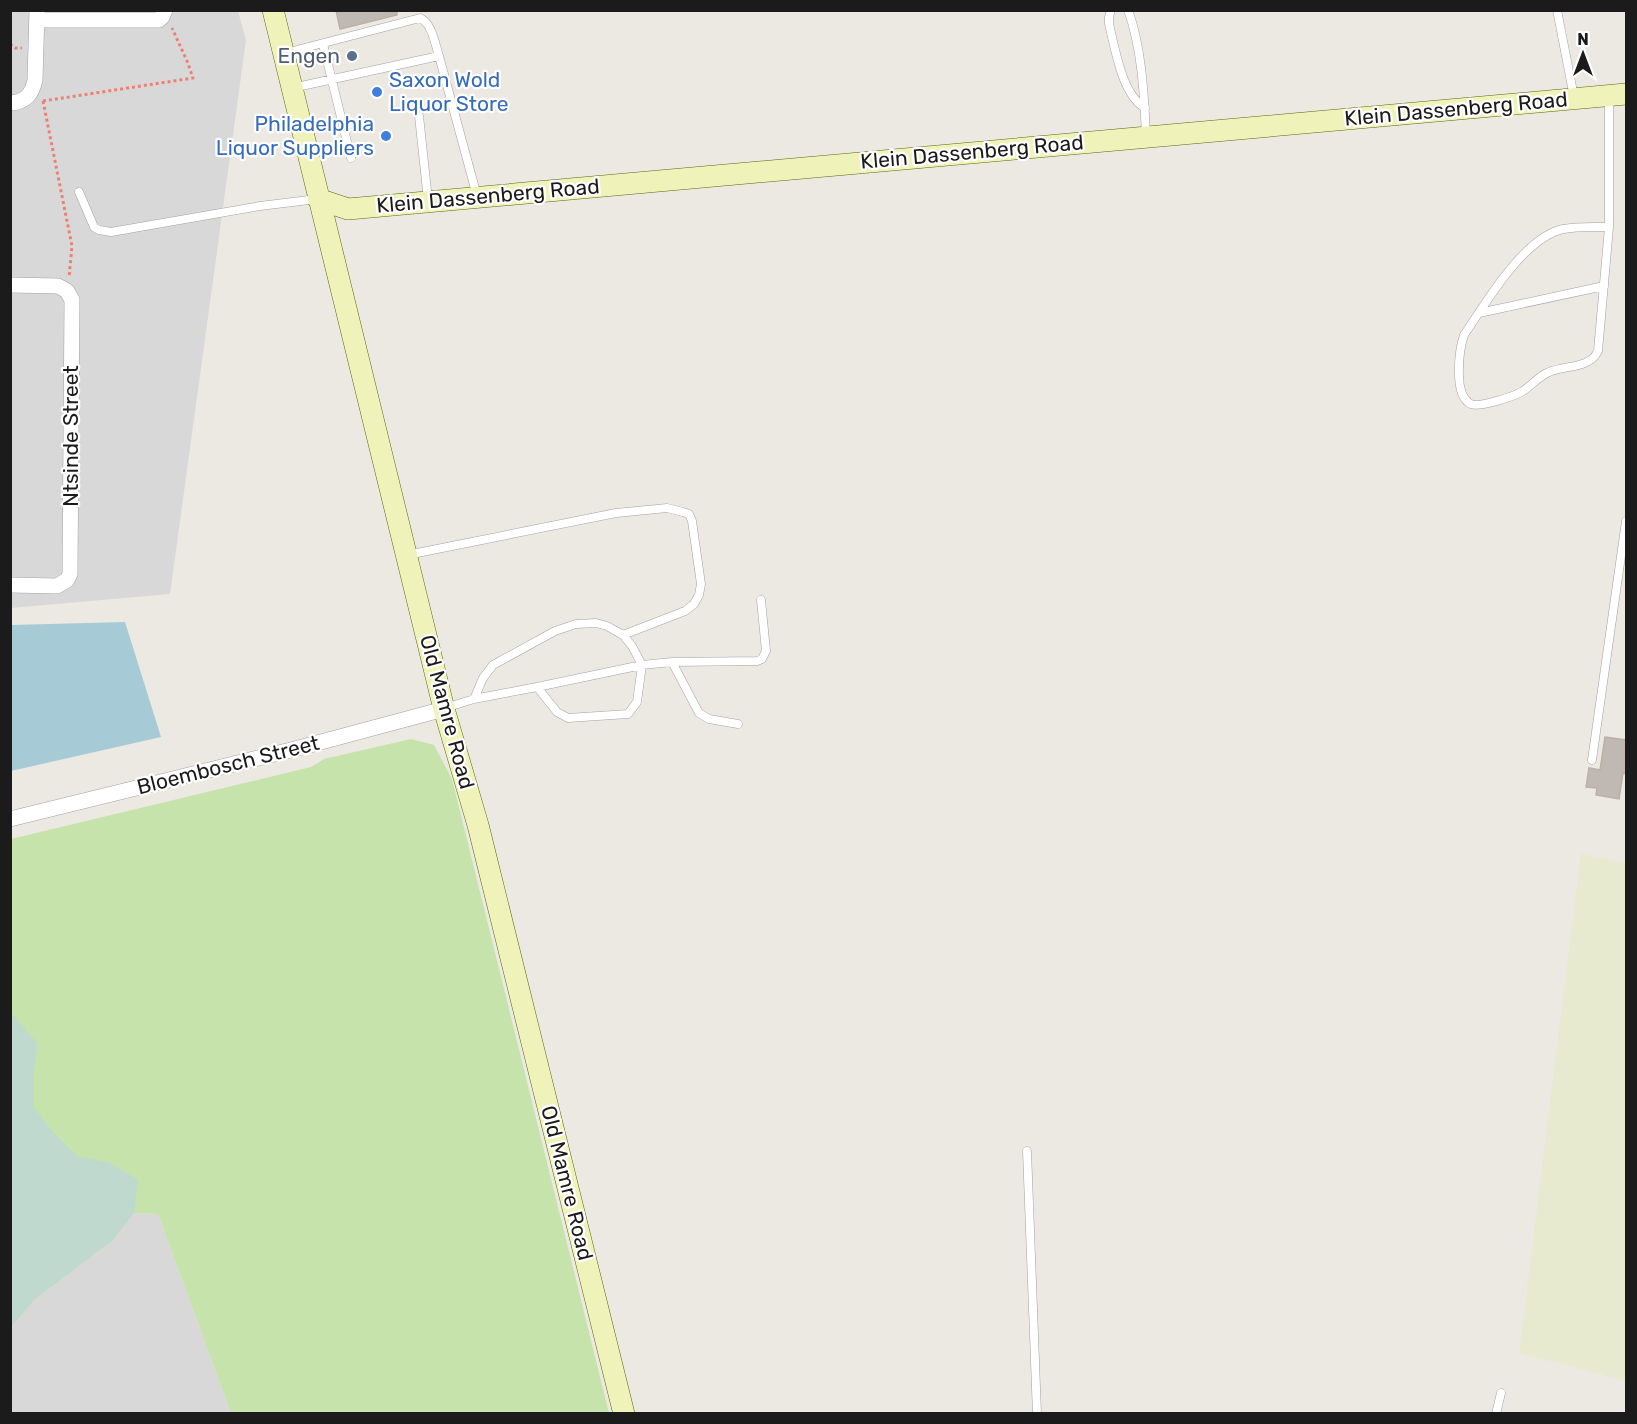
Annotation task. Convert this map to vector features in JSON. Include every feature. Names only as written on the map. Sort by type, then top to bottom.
[{"type":"main road","name":"Old Mamre Road","points":[[273,10],[444,709],[478,825],[624,1413]]},
{"type":"main road","name":"Klein Dassenberg Road","points":[[318,199],[348,209],[1618,94]]},
{"type":"street","points":[[10,103],[36,98],[37,15],[159,20],[165,12]]},
{"type":"street","points":[[10,285],[58,286],[68,291]]},
{"type":"street","name":"Ntsinde Street","points":[[10,585],[57,586],[67,580],[70,574],[72,300],[68,291]]},
{"type":"street","name":"Bloembosch Street","points":[[10,819],[291,750],[444,709]]},
{"type":"lane","points":[[1111,10],[1108,17],[1109,24],[1126,84],[1135,100],[1144,108]]},
{"type":"lane","points":[[1128,10],[1138,46],[1146,136]]},
{"type":"lane","points":[[1557,10],[1574,99]]},
{"type":"lane","points":[[284,54],[423,19],[427,23],[439,56],[478,197]]},
{"type":"lane","points":[[322,44],[351,158]]},
{"type":"lane","points":[[292,88],[439,56]]},
{"type":"lane","points":[[1609,227],[1562,229],[1547,235],[1535,243],[1509,270],[1464,335],[1460,347],[1462,395],[1466,400],[1478,406],[1520,392],[1550,371],[1589,362],[1598,351],[1609,227],[1618,94]]},
{"type":"lane","points":[[419,116],[428,201]]},
{"type":"lane","points":[[79,192],[94,227],[111,232],[260,206],[318,199]]},
{"type":"lane","points":[[1479,313],[1604,286]]},
{"type":"lane","points":[[406,555],[616,513],[667,508],[688,514],[692,521],[701,584],[699,595],[694,604],[685,611],[623,634]]},
{"type":"lane","points":[[1592,760],[1626,521]]},
{"type":"lane","points":[[444,709],[474,699],[642,666],[672,662],[757,661],[762,659],[766,651],[761,600]]},
{"type":"lane","points":[[474,699],[483,678],[493,666],[555,631],[576,624],[596,623],[623,634],[642,666],[637,702],[628,714],[568,718],[557,712],[537,687]]},
{"type":"lane","points":[[672,662],[699,713],[710,718],[738,724]]},
{"type":"lane","points":[[1027,1151],[1038,1413]]},
{"type":"lane","points":[[1496,1413],[1501,1393]]},
{"type":"path","points":[[68,291],[72,246],[36,98],[193,78],[165,12]]},
{"type":"shaded area","points":[[11,11],[238,11],[246,40],[170,594],[11,608]]},
{"type":"shaded area","points":[[134,1213],[158,1214],[231,1413],[11,1414],[12,1325],[34,1300],[113,1240]]},
{"type":"green space","points":[[411,739],[434,745],[452,779],[609,1413],[231,1413],[158,1214],[134,1213],[113,1240],[34,1300],[11,1327],[11,839],[311,767],[324,759]]},
{"type":"green space","points":[[1581,854],[1626,863],[1626,1381],[1519,1353]]},
{"type":"green space","points":[[11,1013],[38,1044],[33,1076],[34,1108],[77,1156],[110,1163],[138,1180],[134,1213],[113,1240],[34,1300],[11,1327]]},
{"type":"water","points":[[125,622],[161,737],[11,771],[11,625]]},
{"type":"building","points":[[336,10],[397,10],[397,15],[340,29]]},
{"type":"building","points":[[1605,737],[1626,740],[1626,774],[1623,773],[1619,799],[1596,795],[1597,788],[1586,787],[1589,768],[1600,770]]},
{"type":"place","name":"Engen","points":[[352,56]]},
{"type":"place","name":"Saxon Wold Liquor Store","points":[[377,92]]},
{"type":"place","name":"Philadelphia Liquor Suppliers","points":[[386,136]]}]
